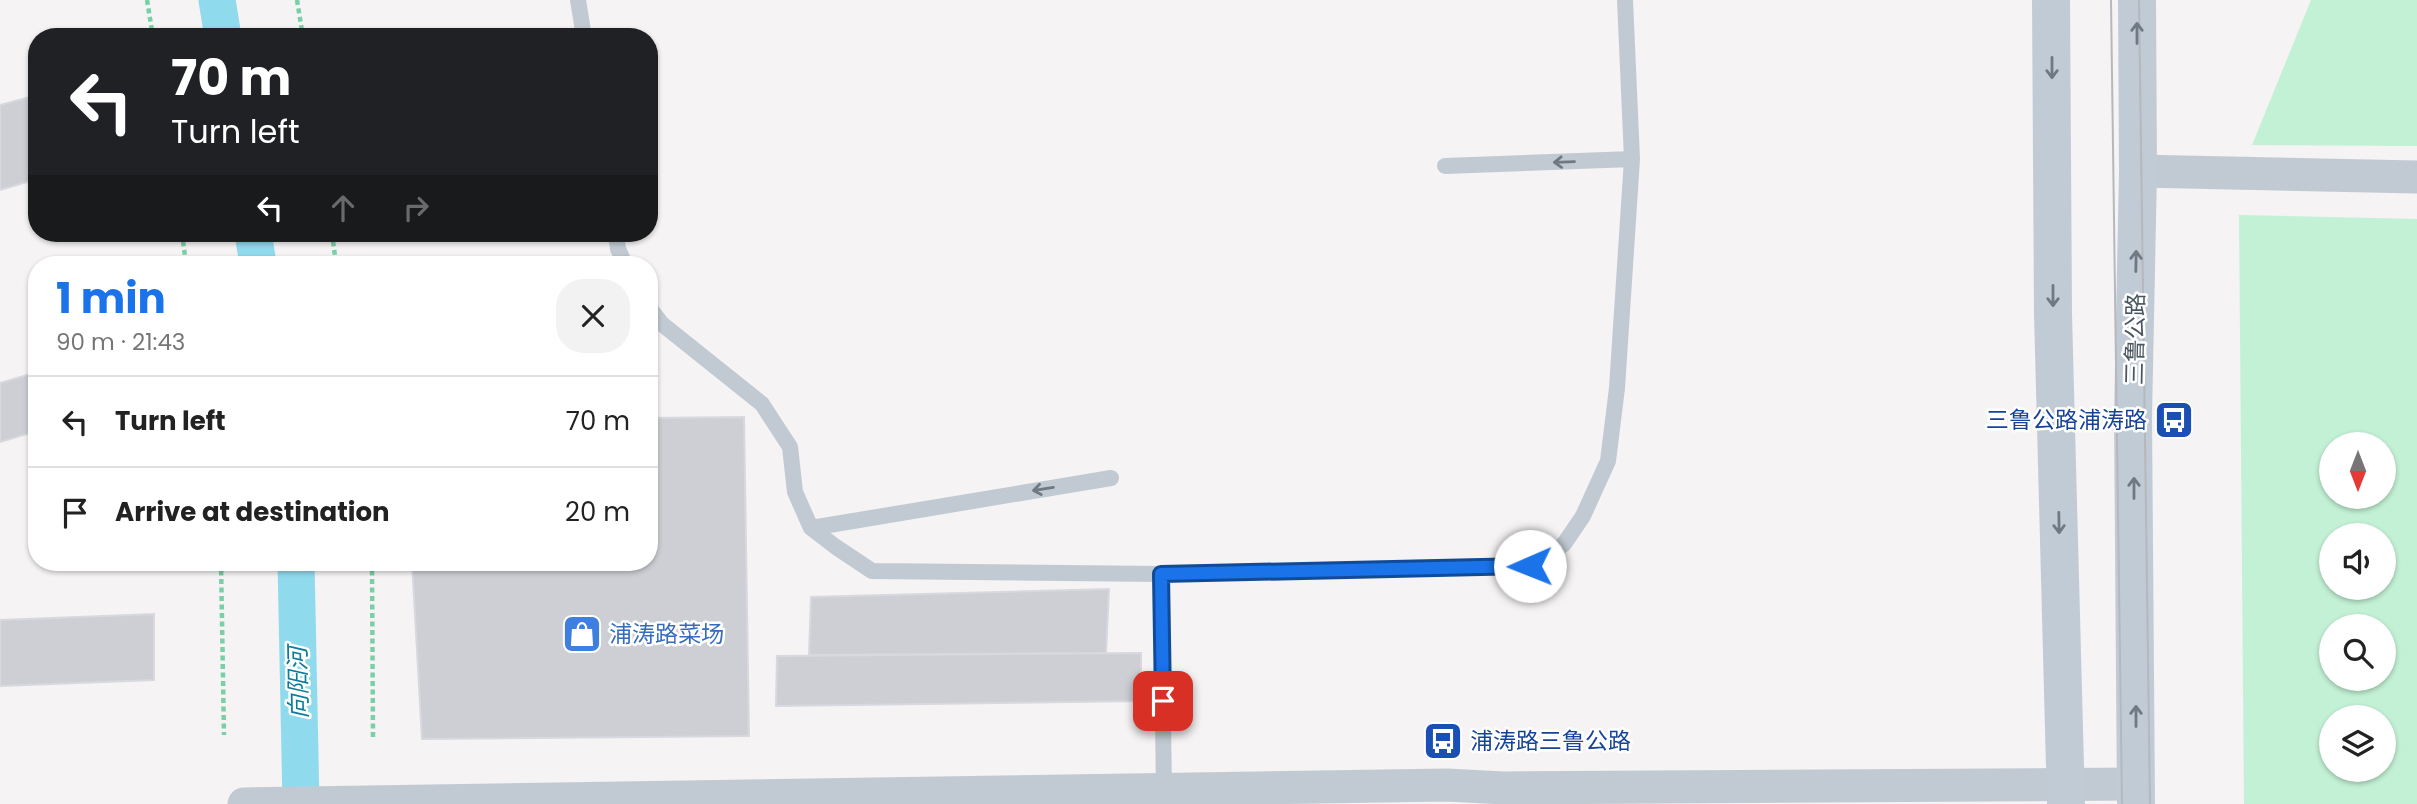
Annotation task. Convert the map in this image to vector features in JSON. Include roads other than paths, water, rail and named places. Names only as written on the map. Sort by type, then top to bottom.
[{"type":"main road","points":[[2051,0],[2053,314],[2066,794]]},
{"type":"main road","name":"三鲁公路","points":[[2136,794],[2133,417],[2138,172],[2137,0]]},
{"type":"street","points":[[2138,172],[2417,177]]},
{"type":"street","points":[[244,804],[1164,791],[1253,797],[1447,785],[1503,788],[2136,794]]},
{"type":"lane","points":[[578,0],[583,28]]},
{"type":"lane","points":[[658,319],[762,404],[790,447],[794,492],[811,528],[872,571],[1161,574],[1530,566],[1564,544],[1584,516],[1608,461],[1617,388],[1632,159],[1625,0]]},
{"type":"lane","points":[[1445,166],[1632,159]]},
{"type":"lane","points":[[811,528],[1111,478]]},
{"type":"lane","points":[[1161,574],[1164,791]]},
{"type":"waterway","name":"向阳河","points":[[217,0],[222,28]]},
{"type":"waterway","name":"向阳河","points":[[254,242],[257,256]]},
{"type":"waterway","name":"向阳河","points":[[296,571],[301,804]]},
{"type":"tram line","points":[[2111,0],[2122,804]]},
{"type":"tram line","points":[[2139,0],[2150,804]]},
{"type":"place","name":"三鲁公路浦涛路","points":[[2174,420]]},
{"type":"place","name":"浦涛路菜场","points":[[582,634]]},
{"type":"place","name":"浦涛路三鲁公路","points":[[1443,741]]}]
